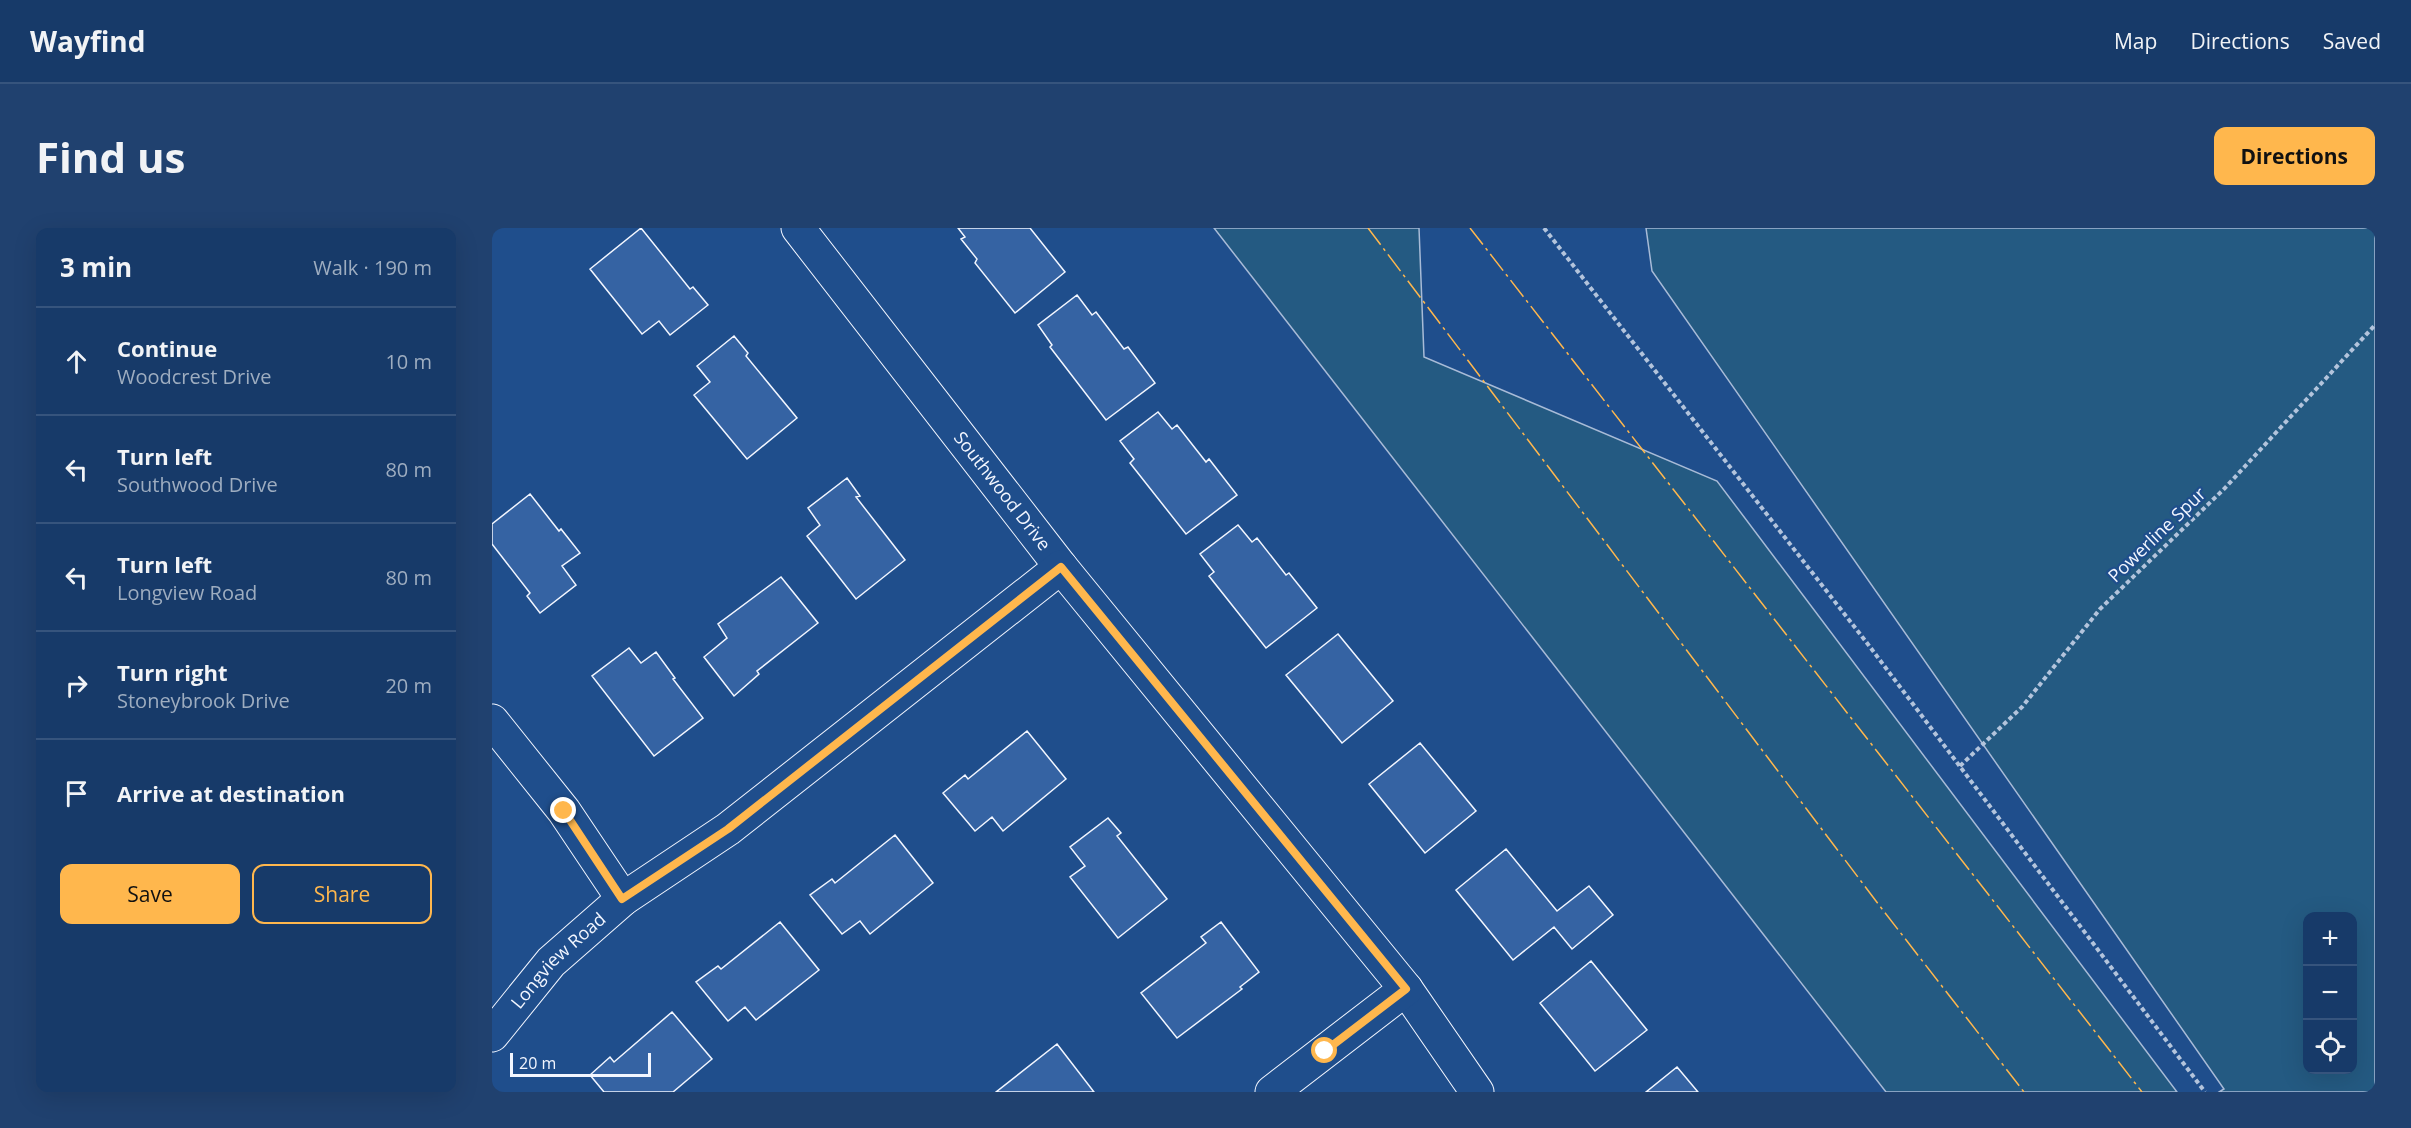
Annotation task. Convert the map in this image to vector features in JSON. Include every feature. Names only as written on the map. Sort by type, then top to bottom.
[{"type":"street","name":"Southwood Drive","points":[[798,228],[1061,567],[1406,989],[1477,1092]]},
{"type":"street","name":"Longview Road","points":[[492,1035],[551,962],[622,899],[728,829],[1061,567]]},
{"type":"street","points":[[492,721],[564,811],[622,899]]},
{"type":"street","points":[[1272,1092],[1406,989]]},
{"type":"path","points":[[1544,228],[1868,643],[2205,1092]]},
{"type":"path","name":"Powerline Spur","points":[[1960,766],[2022,707],[2100,609],[2225,488],[2375,325]]},
{"type":"shaded area","points":[[1214,228],[1419,228],[1424,357],[1717,481],[2177,1092],[1886,1092]]},
{"type":"shaded area","points":[[1646,228],[2375,228],[2375,1092],[2219,1092],[2224,1089],[1652,271]]},
{"type":"building","points":[[641,228],[690,289],[693,287],[708,305],[670,335],[659,321],[642,334],[590,269]]},
{"type":"building","points":[[958,228],[1030,228],[1065,272],[1015,313],[975,263],[977,259],[961,239],[965,237]]},
{"type":"building","points":[[1077,295],[1092,315],[1096,312],[1124,349],[1128,347],[1155,383],[1106,420],[1050,347],[1052,345],[1038,325]]},
{"type":"building","points":[[734,336],[748,353],[746,356],[797,418],[747,459],[694,395],[710,382],[697,366]]},
{"type":"building","points":[[1158,412],[1172,429],[1177,425],[1206,462],[1209,459],[1237,495],[1186,534],[1130,463],[1134,459],[1120,441]]},
{"type":"building","points":[[847,478],[860,496],[856,497],[905,560],[856,599],[807,536],[820,525],[808,508]]},
{"type":"building","points":[[530,494],[580,553],[562,566],[576,585],[540,613],[527,596],[530,593],[492,544],[492,524]]},
{"type":"building","points":[[1238,525],[1252,542],[1257,538],[1286,575],[1289,573],[1317,608],[1266,648],[1209,576],[1214,572],[1200,554]]},
{"type":"building","points":[[781,577],[818,623],[757,671],[759,674],[734,696],[704,657],[727,638],[718,624]]},
{"type":"building","points":[[1338,634],[1393,701],[1342,743],[1286,675]]},
{"type":"building","points":[[629,648],[641,663],[656,652],[675,678],[673,679],[703,718],[654,756],[592,676]]},
{"type":"building","points":[[1027,731],[1066,779],[1003,831],[992,817],[975,831],[943,793],[965,775],[968,779]]},
{"type":"building","points":[[1420,743],[1476,811],[1425,853],[1369,784]]},
{"type":"building","points":[[1108,818],[1121,833],[1117,836],[1167,899],[1118,938],[1070,877],[1085,866],[1070,847]]},
{"type":"building","points":[[895,835],[933,883],[870,934],[860,921],[842,934],[810,895],[832,879],[835,883]]},
{"type":"building","points":[[1506,849],[1557,911],[1589,886],[1613,915],[1572,949],[1554,927],[1513,960],[1456,890]]},
{"type":"building","points":[[780,922],[819,970],[756,1020],[745,1007],[728,1021],[696,982],[718,966],[721,969]]},
{"type":"building","points":[[1221,922],[1259,972],[1240,987],[1242,989],[1177,1038],[1141,993],[1206,943],[1201,937]]},
{"type":"building","points":[[1591,961],[1647,1030],[1595,1071],[1540,1003]]},
{"type":"building","points":[[672,1012],[712,1059],[673,1092],[604,1092],[590,1075],[610,1057],[614,1062]]},
{"type":"building","points":[[1057,1044],[1094,1092],[996,1092]]},
{"type":"building","points":[[1677,1067],[1698,1092],[1646,1092]]},
{"type":"power","points":[[1368,228],[1879,905],[2024,1092]]},
{"type":"power","points":[[1470,228],[2142,1092]]},
{"type":"route","points":[[564,811],[622,899],[728,829],[1061,567],[1406,989],[1325,1051]]}]
